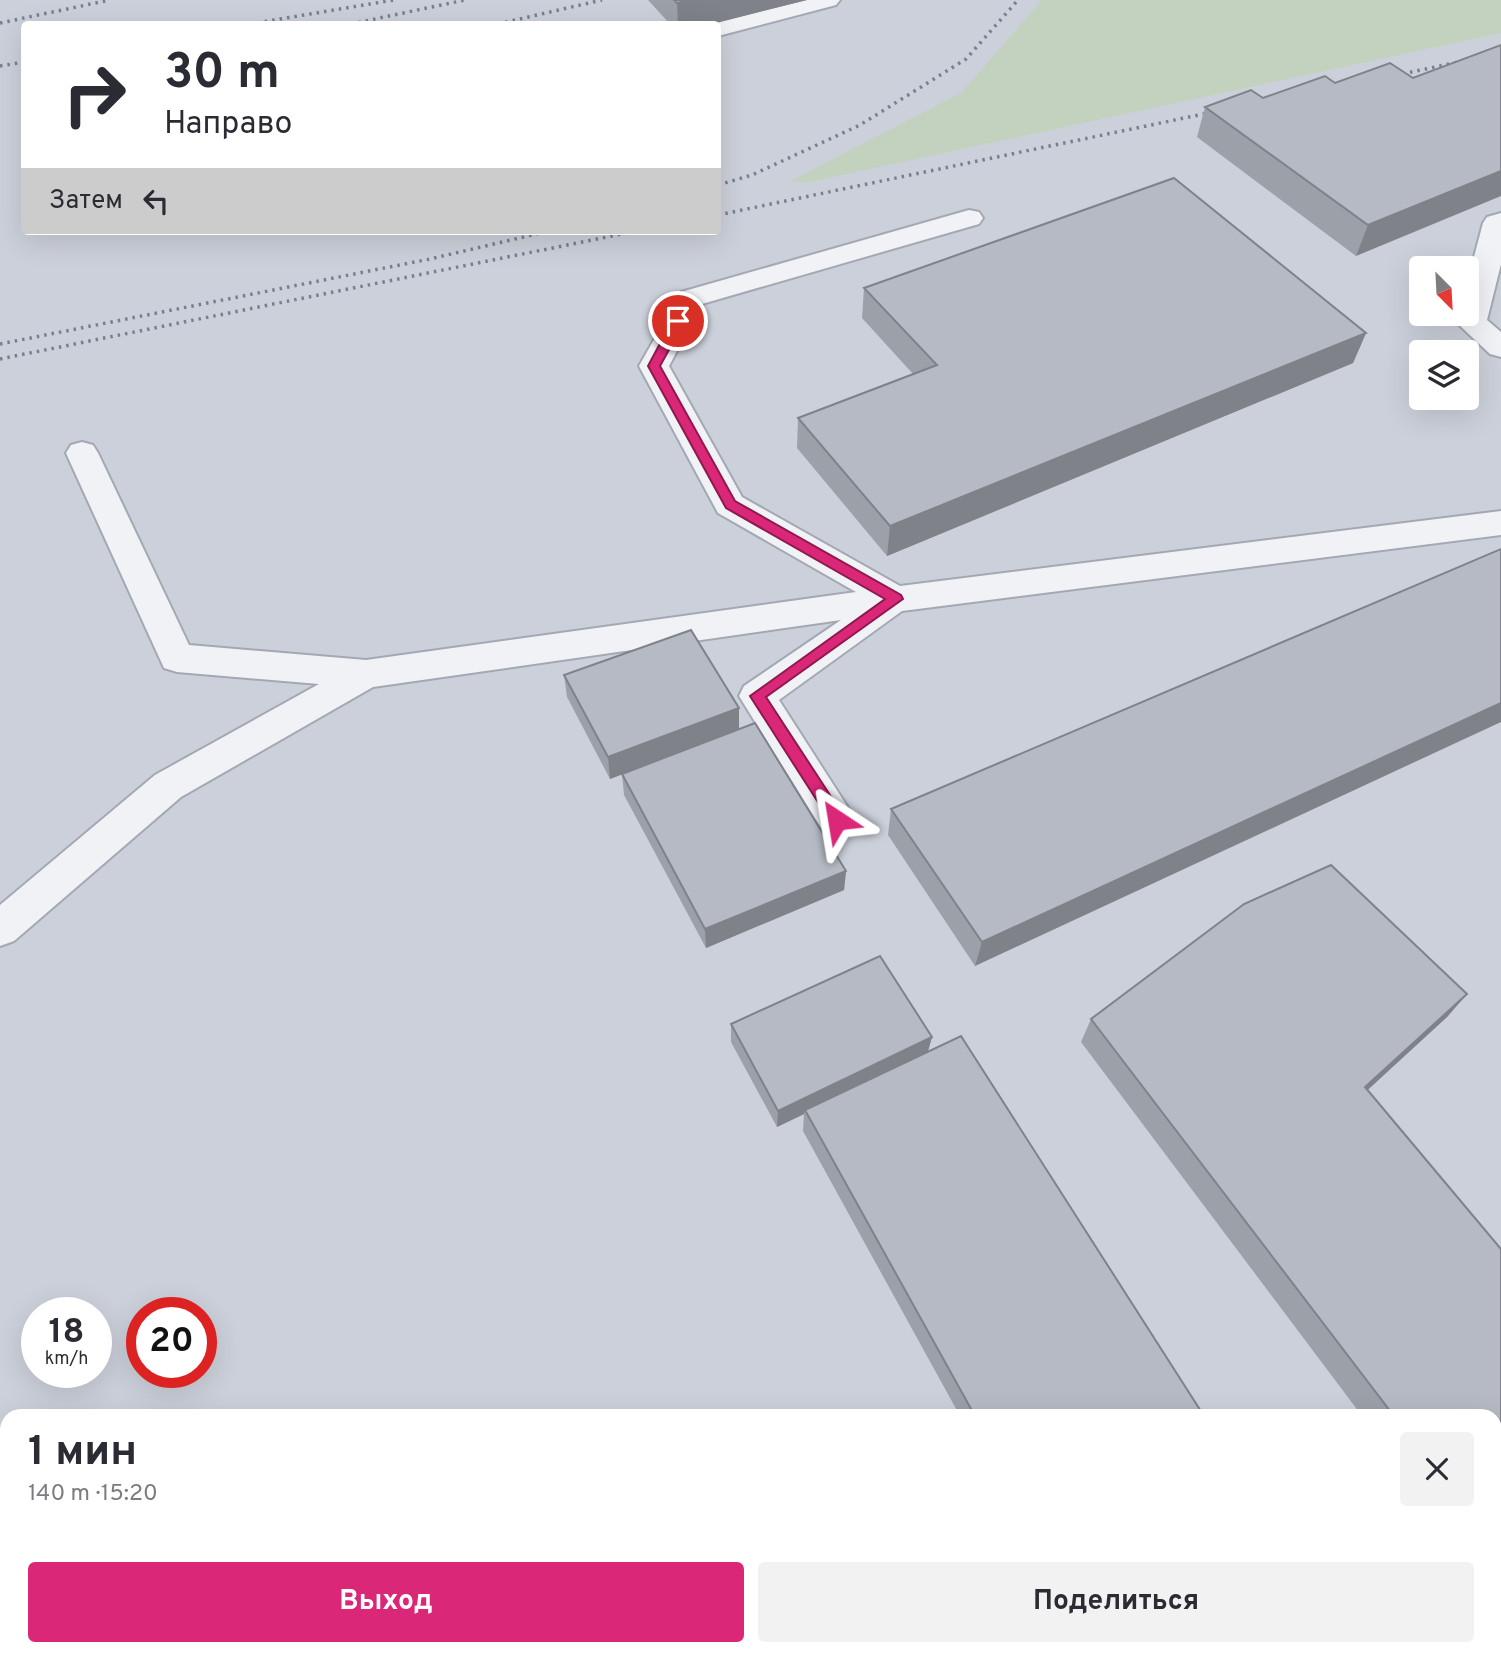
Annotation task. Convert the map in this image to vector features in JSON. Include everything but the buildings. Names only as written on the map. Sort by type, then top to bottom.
[{"type":"lane","points":[[721,28],[828,0]]},
{"type":"lane","points":[[896,599],[730,505],[654,366],[691,298],[969,218]]},
{"type":"lane","points":[[1501,221],[1497,223],[1472,323],[1501,347]]},
{"type":"lane","points":[[82,453],[177,658],[366,674],[896,599],[1501,523]]},
{"type":"lane","points":[[837,820],[757,696],[896,599]]},
{"type":"lane","points":[[0,929],[168,786],[366,674]]},
{"type":"shaded area","points":[[0,0],[1501,0],[1501,1409],[0,1409]]},
{"type":"green space","points":[[1042,0],[1501,0],[1501,33],[805,183],[790,181],[961,93]]},
{"type":"railway","points":[[0,23],[110,0]]},
{"type":"railway","points":[[268,21],[394,0]]},
{"type":"railway","points":[[365,21],[465,0]]},
{"type":"railway","points":[[511,21],[602,0]]},
{"type":"railway","points":[[721,184],[752,175],[860,125],[966,59],[1018,0]]},
{"type":"railway","points":[[1388,77],[1501,53]]},
{"type":"railway","points":[[0,66],[21,62]]},
{"type":"railway","points":[[721,214],[1223,110]]},
{"type":"railway","points":[[0,344],[430,259],[532,235]]},
{"type":"railway","points":[[0,359],[617,235]]},
{"type":"route","points":[[678,321],[654,366],[730,505],[896,599],[757,696],[837,820]]}]
